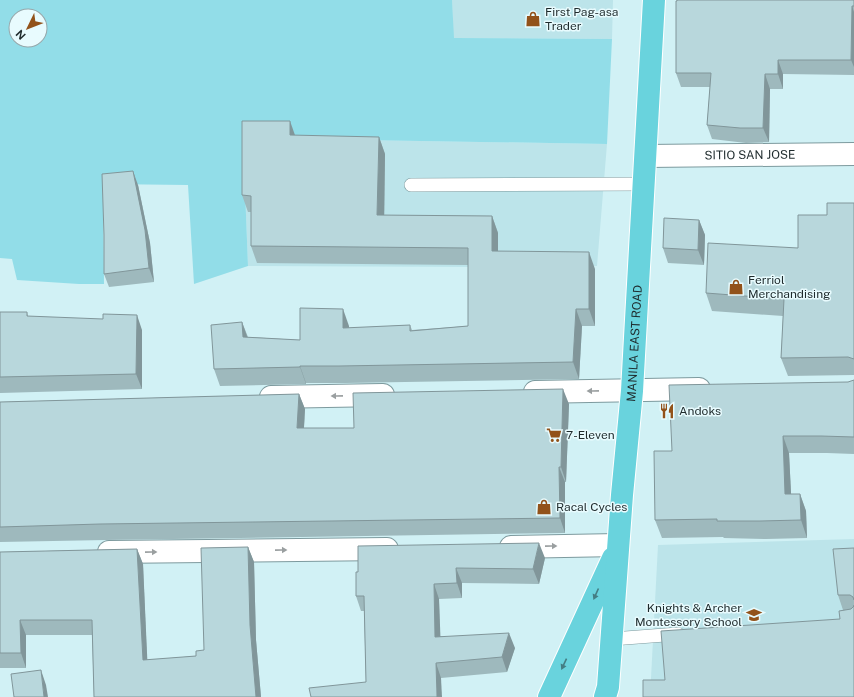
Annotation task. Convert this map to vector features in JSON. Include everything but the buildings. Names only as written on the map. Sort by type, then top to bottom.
[{"type":"main road","name":"MANILA EAST ROAD","points":[[607,692],[622,495],[632,390],[654,0]]},
{"type":"main road","points":[[549,697],[618,545]]},
{"type":"street","name":"SITIO SAN JOSE","points":[[646,156],[854,154]]},
{"type":"street","points":[[519,392],[719,389]]},
{"type":"street","points":[[249,398],[400,395]]},
{"type":"street","points":[[490,547],[618,545]]},
{"type":"street","points":[[91,553],[402,548]]},
{"type":"lane","points":[[411,185],[644,184]]},
{"type":"lane","points":[[612,639],[690,633]]},
{"type":"shaded area","points":[[0,0],[452,0],[454,38],[612,39],[607,144],[243,138],[248,266],[194,284],[188,185],[103,184],[104,284],[17,280],[12,259],[0,258]]},
{"type":"shaded area","name":"First Pag-asa Trader","points":[[452,0],[613,0],[612,39],[453,38]]},
{"type":"shaded area","points":[[243,138],[607,144],[597,266],[248,266]]},
{"type":"shaded area","name":"Knights & Archer Montessory School","points":[[854,539],[854,685],[650,697],[658,545]]},
{"type":"place","name":"First Pag-asa Trader","points":[[533,19]]},
{"type":"place","name":"Ferriol Merchandising","points":[[736,287]]},
{"type":"place","name":"Andoks","points":[[667,411]]},
{"type":"place","name":"7-Eleven","points":[[554,435]]},
{"type":"place","name":"Racal Cycles","points":[[544,507]]},
{"type":"place","name":"Knights & Archer Montessory School","points":[[754,615]]}]
